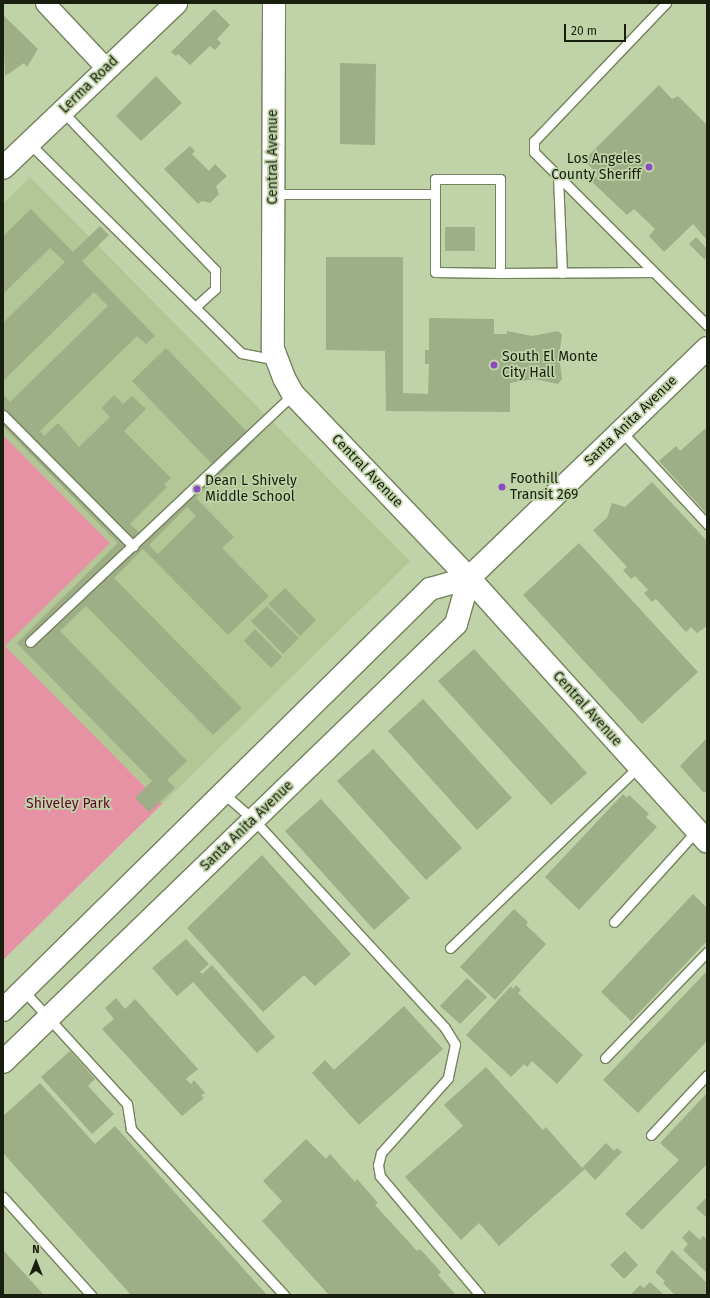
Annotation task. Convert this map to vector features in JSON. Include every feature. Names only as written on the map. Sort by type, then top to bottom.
[{"type":"main road","name":"Lerma Road","points":[[3,168],[106,68],[176,3]]},
{"type":"main road","name":"Central Avenue","points":[[274,3],[273,349],[276,360],[293,394],[468,578],[702,835]]},
{"type":"main road","name":"Santa Anita Avenue","points":[[3,1010],[430,589],[468,578],[707,348]]},
{"type":"main road","name":"Santa Anita Avenue","points":[[3,1062],[456,624],[468,578]]},
{"type":"street","points":[[45,3],[106,68]]},
{"type":"lane","points":[[666,3],[534,141],[534,152],[652,272],[707,325]]},
{"type":"lane","points":[[62,111],[215,270],[215,289],[195,308]]},
{"type":"lane","points":[[29,143],[241,353],[276,360]]},
{"type":"lane","points":[[558,177],[562,272]]},
{"type":"lane","points":[[500,272],[500,180],[435,180],[435,272],[500,272],[562,272],[652,272]]},
{"type":"lane","points":[[273,194],[435,194]]},
{"type":"lane","points":[[30,642],[293,394]]},
{"type":"lane","points":[[3,415],[132,546]]},
{"type":"lane","points":[[621,431],[707,524]]},
{"type":"lane","points":[[450,948],[639,766]]},
{"type":"lane","points":[[223,792],[254,820],[446,1028],[455,1044],[448,1078],[381,1153],[378,1165],[380,1176],[480,1295]]},
{"type":"lane","points":[[614,922],[702,835]]},
{"type":"lane","points":[[605,1058],[707,952]]},
{"type":"lane","points":[[23,990],[127,1104],[130,1129],[284,1295]]},
{"type":"lane","points":[[651,1135],[707,1075]]},
{"type":"lane","points":[[3,1197],[91,1295]]},
{"type":"shaded area","name":"Dean L Shively Middle School","points":[[30,177],[410,561],[162,804],[5,646],[110,543],[3,435],[3,204]]},
{"type":"green space","name":"Shiveley Park","points":[[3,435],[110,543],[5,646],[162,804],[3,960]]},
{"type":"building","points":[[214,9],[230,25],[217,39],[221,43],[215,50],[210,46],[190,65],[178,54],[176,56],[171,52]]},
{"type":"building","points":[[3,15],[38,49],[27,67],[24,63],[5,76]]},
{"type":"building","points":[[340,63],[376,64],[375,145],[340,144]]},
{"type":"building","points":[[156,76],[182,103],[141,141],[116,116]]},
{"type":"building","name":"Los Angeles County Sheriff","points":[[659,85],[672,99],[678,96],[707,125],[707,240],[693,224],[664,252],[649,236],[655,229],[634,209],[627,215],[591,181],[598,175],[584,160]]},
{"type":"building","points":[[190,146],[195,151],[192,154],[209,171],[215,164],[227,176],[216,186],[219,194],[210,203],[202,201],[198,204],[164,169]]},
{"type":"building","points":[[31,209],[73,252],[100,226],[109,235],[82,261],[155,336],[146,344],[137,336],[40,431],[44,436],[58,423],[79,447],[110,417],[102,408],[114,395],[123,404],[132,396],[146,409],[124,431],[171,478],[164,485],[167,487],[130,524],[141,534],[212,464],[132,381],[166,348],[255,440],[196,498],[234,537],[222,548],[269,596],[228,635],[143,549],[114,578],[242,708],[213,735],[86,606],[60,631],[187,761],[167,780],[175,788],[149,812],[135,798],[152,781],[17,643],[118,543],[3,426],[3,394],[10,402],[108,306],[94,292],[3,381],[3,323],[65,262],[50,248],[3,294],[3,236]],"holes":[[[187,507],[196,516],[158,554],[149,545]]]},
{"type":"building","points":[[445,227],[475,227],[475,251],[445,251]]},
{"type":"building","points":[[696,237],[707,249],[705,260],[689,244]]},
{"type":"building","name":"South El Monte City Hall","points":[[326,257],[403,257],[403,393],[428,394],[429,364],[425,364],[425,350],[429,350],[429,318],[494,319],[494,334],[507,334],[507,331],[532,336],[558,331],[562,335],[559,356],[562,379],[558,384],[534,379],[510,383],[510,412],[386,411],[385,351],[326,350]]},
{"type":"building","points":[[707,427],[707,514],[659,461],[676,446],[680,451]]},
{"type":"building","points":[[652,482],[707,541],[707,626],[697,633],[691,627],[686,632],[656,599],[652,602],[644,593],[648,590],[635,576],[631,579],[623,570],[627,567],[593,530],[607,518],[612,503],[625,507]]},
{"type":"building","points":[[579,543],[698,672],[642,724],[523,595]]},
{"type":"building","points":[[285,588],[316,620],[300,636],[268,604]]},
{"type":"building","points":[[267,606],[299,638],[283,654],[251,621]]},
{"type":"building","points":[[255,629],[282,657],[271,668],[244,641]]},
{"type":"building","points":[[474,649],[587,773],[551,805],[438,681]]},
{"type":"building","points":[[423,699],[512,798],[477,830],[388,731]]},
{"type":"building","points":[[707,738],[707,792],[703,792],[680,766]]},
{"type":"building","points":[[373,749],[462,848],[426,880],[337,781]]},
{"type":"building","points":[[623,794],[627,798],[629,795],[649,814],[646,817],[657,827],[579,910],[545,877]]},
{"type":"building","points":[[321,799],[410,898],[374,930],[285,831]]},
{"type":"building","points":[[262,855],[351,954],[315,986],[304,975],[263,1012],[187,928]]},
{"type":"building","points":[[693,894],[707,908],[707,941],[631,1021],[601,992]]},
{"type":"building","points":[[514,909],[528,922],[526,925],[546,944],[495,1000],[460,967]]},
{"type":"building","points":[[186,939],[209,964],[200,972],[202,974],[212,965],[275,1037],[257,1053],[193,982],[177,996],[152,968]]},
{"type":"building","points":[[707,971],[707,1041],[638,1113],[603,1080]]},
{"type":"building","points":[[467,978],[487,997],[460,1024],[440,1006]]},
{"type":"building","points":[[516,985],[521,990],[518,993],[583,1055],[557,1084],[532,1061],[527,1067],[524,1064],[511,1077],[466,1035],[511,986],[513,989]]},
{"type":"building","points":[[116,998],[125,1009],[135,999],[198,1069],[186,1079],[191,1084],[194,1080],[205,1093],[201,1095],[204,1098],[182,1116],[102,1029],[114,1019],[105,1008]]},
{"type":"building","points":[[404,1006],[443,1049],[359,1125],[312,1073],[325,1060],[334,1070]]},
{"type":"building","points":[[70,1051],[95,1079],[88,1086],[114,1114],[92,1134],[41,1077]]},
{"type":"building","points":[[486,1067],[543,1130],[546,1127],[582,1168],[606,1143],[614,1151],[617,1148],[622,1152],[595,1180],[585,1169],[499,1246],[479,1223],[461,1240],[405,1177],[463,1126],[444,1105]]},
{"type":"building","points":[[40,1083],[95,1144],[115,1126],[267,1295],[131,1295],[3,1153],[3,1116]]},
{"type":"building","points":[[707,1093],[707,1164],[642,1230],[625,1214],[679,1160],[660,1143]]},
{"type":"building","points":[[306,1139],[326,1159],[330,1154],[355,1182],[357,1179],[378,1203],[375,1205],[417,1251],[420,1249],[441,1272],[438,1275],[456,1295],[329,1295],[262,1221],[282,1201],[263,1181]]},
{"type":"building","points":[[707,1197],[707,1218],[696,1208]]},
{"type":"building","points":[[689,1230],[700,1240],[703,1236],[707,1239],[707,1273],[683,1250],[688,1244],[682,1238]]},
{"type":"building","points":[[3,1250],[44,1295],[3,1295]]},
{"type":"building","points":[[672,1250],[707,1283],[707,1295],[675,1295],[663,1283],[665,1281],[655,1272]]},
{"type":"building","points":[[625,1251],[638,1265],[624,1279],[610,1265]]},
{"type":"building","points":[[650,1282],[664,1295],[630,1295],[640,1285],[644,1288]]},
{"type":"place","name":"Los Angeles County Sheriff","points":[[649,167]]},
{"type":"place","name":"South El Monte City Hall","points":[[494,365]]},
{"type":"place","name":"Foothill Transit 269","points":[[502,487]]},
{"type":"place","name":"Dean L Shively Middle School","points":[[197,489]]}]
